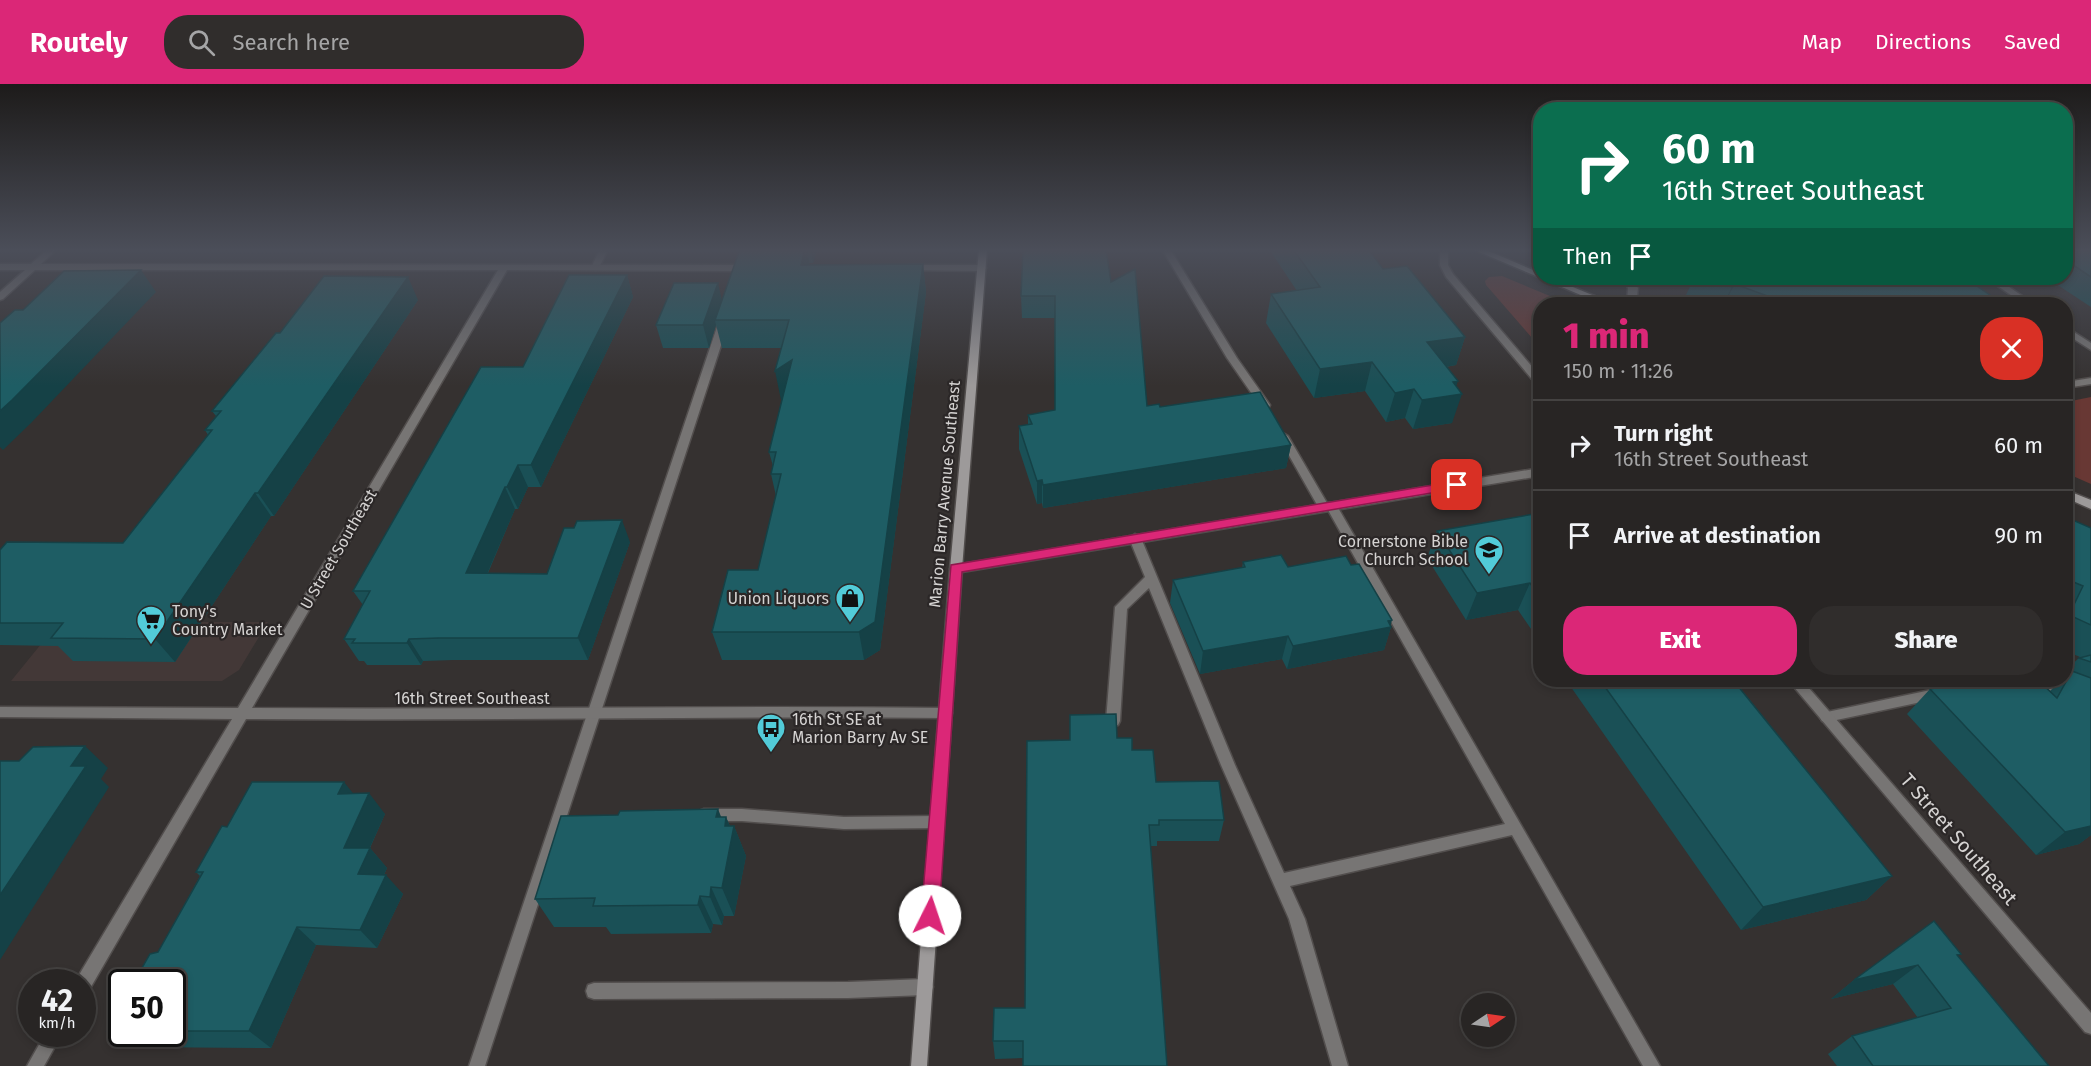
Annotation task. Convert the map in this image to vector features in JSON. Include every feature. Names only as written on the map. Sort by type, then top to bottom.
[{"type":"main road","name":"Marion Barry Avenue Southeast","points":[[919,1066],[956,569],[980,295]]},
{"type":"main road","points":[[2073,497],[2091,505]]},
{"type":"street","name":"U Street Southeast","points":[[92,969],[488,295]]},
{"type":"street","points":[[1194,295],[1268,411]]},
{"type":"street","points":[[1466,295],[1533,374]]},
{"type":"street","points":[[477,1066],[728,308]]},
{"type":"street","points":[[2073,335],[2091,347]]},
{"type":"street","points":[[2073,384],[2091,381]]},
{"type":"street","points":[[1279,430],[1327,507],[1652,1066]]},
{"type":"street","points":[[956,569],[1533,473]]},
{"type":"street","points":[[1135,538],[1228,765],[1298,919],[1340,1066]]},
{"type":"street","points":[[1113,721],[1121,607],[1152,578]]},
{"type":"street","name":"T Street Southeast","points":[[1801,687],[2091,1026]]},
{"type":"street","points":[[2041,687],[2091,706]]},
{"type":"street","points":[[1827,717],[1957,689]]},
{"type":"street","name":"16th Street Southeast","points":[[0,712],[594,714],[758,711],[945,713]]},
{"type":"street","points":[[686,816],[742,815],[844,823],[937,822]]},
{"type":"street","points":[[1281,881],[1515,828]]},
{"type":"street","points":[[594,991],[848,990],[925,987]]},
{"type":"street","points":[[35,1066],[46,1047]]},
{"type":"shaded area","points":[[1495,295],[1547,295],[1552,297],[1533,297],[1533,339]]},
{"type":"shaded area","points":[[2091,397],[2091,484],[2073,476],[2073,401]]},
{"type":"shaded area","points":[[59,622],[268,622],[239,670],[222,681],[11,681]]},
{"type":"building","points":[[39,295],[116,295],[0,411],[0,323],[15,310],[23,310]]},
{"type":"building","points":[[309,295],[396,295],[155,639],[51,638],[63,623],[0,623],[0,550],[7,542],[123,543],[212,430],[205,430],[221,411],[212,411],[276,333],[280,333]]},
{"type":"building","points":[[559,295],[617,295],[531,465],[518,465],[505,487],[466,573],[547,574],[564,528],[574,528],[577,521],[622,520],[578,638],[439,638],[409,639],[407,643],[352,643],[355,639],[344,639],[370,591],[353,591],[481,367],[523,367]]},
{"type":"building","points":[[669,295],[714,295],[703,325],[656,325]]},
{"type":"building","points":[[724,295],[919,295],[875,622],[859,632],[712,632],[728,570],[758,570],[781,474],[771,474],[776,452],[769,452],[792,360],[775,371],[789,320],[715,320]]},
{"type":"building","points":[[1137,295],[1147,406],[1159,404],[1160,407],[1260,392],[1291,445],[1043,485],[1042,480],[1037,481],[1019,426],[1032,424],[1028,415],[1055,410],[1055,296],[1021,296]]},
{"type":"building","points":[[1272,295],[1431,295],[1465,337],[1427,342],[1458,381],[1453,382],[1462,394],[1422,400],[1414,389],[1395,393],[1372,362],[1320,369]]},
{"type":"building","points":[[1764,295],[1990,295],[1993,297],[1770,297]]},
{"type":"building","points":[[1533,514],[1533,587],[1530,583],[1477,593],[1437,531]]},
{"type":"building","points":[[2073,520],[2091,528],[2091,625],[2073,617],[2073,607],[2083,586],[2073,582]]},
{"type":"building","points":[[1281,555],[1288,567],[1346,556],[1351,565],[1359,564],[1392,620],[1388,621],[1391,627],[1293,646],[1288,636],[1203,651],[1173,580],[1245,567],[1243,562]]},
{"type":"building","points":[[2091,655],[2091,662],[2079,658]]},
{"type":"building","points":[[2073,671],[2091,678],[2091,826],[2065,832],[1930,689],[1940,687],[2045,687],[2057,698],[2063,687],[2073,687]]},
{"type":"building","points":[[1605,687],[1739,687],[1892,876],[1763,907]]},
{"type":"building","points":[[1116,714],[1117,738],[1132,738],[1132,750],[1153,750],[1156,782],[1219,781],[1224,820],[1159,820],[1159,825],[1149,825],[1167,1066],[1023,1066],[1023,1041],[993,1041],[994,1008],[1025,1008],[1027,741],[1070,740],[1070,715]]},
{"type":"building","points":[[85,746],[71,766],[86,766],[0,895],[0,761],[19,761],[33,747]]},
{"type":"building","points":[[252,782],[344,782],[338,794],[369,793],[344,848],[370,848],[358,874],[386,875],[360,930],[297,927],[249,1031],[186,1031],[186,969],[141,969],[150,954],[158,952],[203,872],[196,872],[222,826],[227,827]]},
{"type":"building","points":[[718,809],[716,817],[726,817],[725,826],[734,826],[722,888],[711,887],[710,897],[700,896],[698,905],[593,906],[595,898],[535,899],[561,816],[618,815],[620,811]]},
{"type":"building","points":[[1934,921],[1961,954],[1957,955],[2049,1066],[1873,1066],[1852,1036],[1951,1008],[1918,965],[1854,980]]},
{"type":"place","name":"Cornerstone Bible Church School","points":[[1489,576]]},
{"type":"place","name":"Union Liquors","points":[[850,624]]},
{"type":"place","name":"Tony's Country Market","points":[[151,646]]},
{"type":"place","name":"16th St SE at Marion Barry Av SE","points":[[771,754]]},
{"type":"route","points":[[930,916],[956,569],[1457,485]]}]
